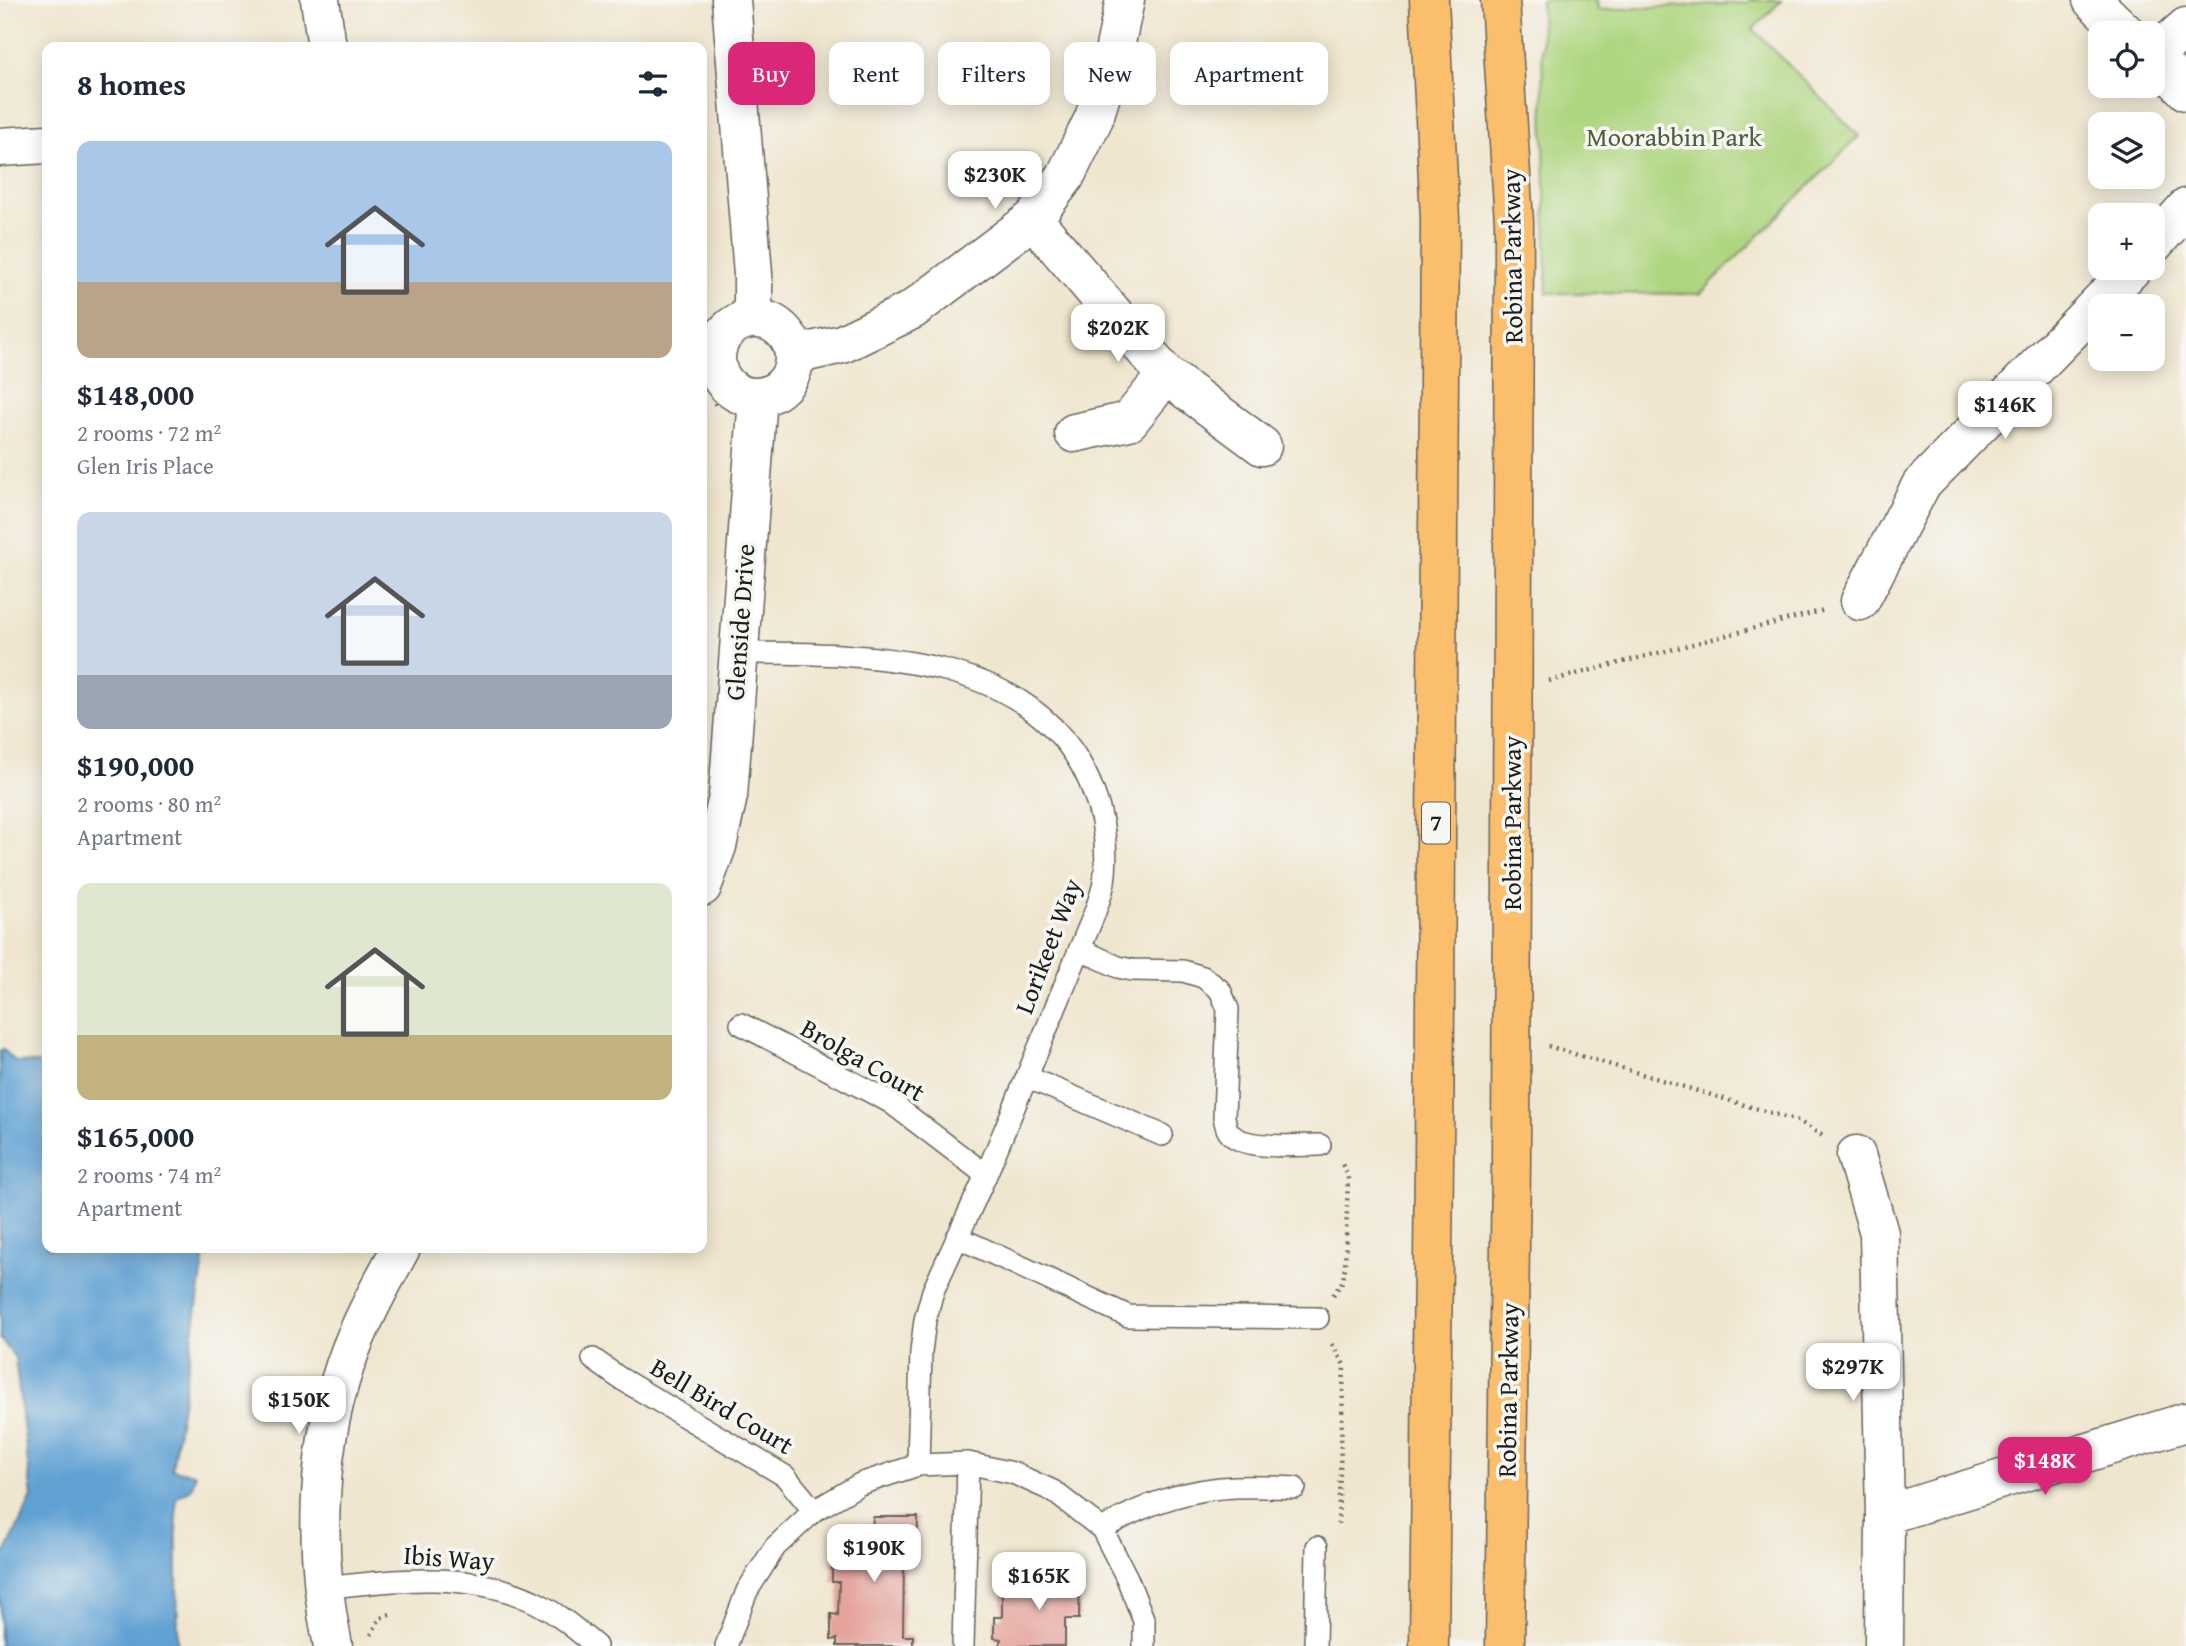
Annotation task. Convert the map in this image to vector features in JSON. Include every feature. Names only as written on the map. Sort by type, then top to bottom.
[{"type":"main road","name":"7","points":[[1429,0],[1440,233],[1429,1646]]},
{"type":"main road","name":"Robina Parkway","points":[[1500,0],[1514,222],[1511,1035],[1505,1646]]},
{"type":"street","points":[[320,0],[326,42]]},
{"type":"street","points":[[732,0],[753,274],[753,319]]},
{"type":"street","points":[[794,355],[842,344],[912,310],[1033,219],[1065,177],[1094,118],[1113,57],[1125,0]]},
{"type":"street","points":[[2092,0],[2114,21]]},
{"type":"street","points":[[2186,27],[2152,56],[2186,91]]},
{"type":"street","points":[[0,147],[42,144]]},
{"type":"street","points":[[2165,231],[2186,208]]},
{"type":"street","points":[[1033,219],[1166,375],[1262,446]]},
{"type":"street","points":[[1860,601],[1920,485],[2121,280]]},
{"type":"street","points":[[753,319],[764,320],[781,329],[792,346],[794,355],[790,375],[784,383],[758,397],[738,393],[729,387],[709,358],[726,331],[734,325],[753,319]]},
{"type":"street","points":[[1074,433],[1129,421],[1166,375]]},
{"type":"street","name":"Glenside Drive","points":[[707,873],[717,846],[728,796],[758,397]]},
{"type":"street","points":[[1856,1155],[1879,1233],[1885,1516],[1884,1646]]},
{"type":"street","points":[[351,1642],[324,1588],[321,1545],[323,1476],[331,1415],[351,1350],[378,1289],[398,1253]]},
{"type":"street","points":[[1885,1516],[2186,1422]]},
{"type":"lane","name":"Lorikeet Way","points":[[737,653],[831,653],[881,657],[929,666],[985,682],[1030,706],[1062,735],[1084,768],[1100,806],[1105,839],[1104,883],[1093,918],[986,1175],[933,1291],[925,1320],[921,1352],[918,1465]]},
{"type":"lane","points":[[1080,949],[1125,969],[1183,971],[1203,977],[1220,990],[1228,1009],[1224,1117],[1229,1133],[1254,1144],[1320,1145]]},
{"type":"lane","name":"Brolga Court","points":[[741,1024],[890,1102],[986,1175]]},
{"type":"lane","points":[[1027,1077],[1162,1135]]},
{"type":"lane","points":[[957,1237],[1128,1316],[1318,1318]]},
{"type":"lane","name":"Bell Bird Court","points":[[593,1359],[618,1377],[785,1476],[814,1511]]},
{"type":"lane","points":[[963,1646],[968,1463]]},
{"type":"lane","points":[[726,1646],[747,1591],[775,1547],[814,1511],[860,1484],[918,1465],[968,1463],[1013,1473],[1053,1491],[1102,1530],[1127,1578],[1143,1621],[1144,1646]]},
{"type":"lane","points":[[1102,1530],[1164,1499],[1234,1487],[1295,1488]]},
{"type":"lane","points":[[1315,1646],[1317,1547]]},
{"type":"lane","name":"Ibis Way","points":[[324,1588],[418,1580],[465,1582],[503,1588],[537,1603],[596,1646]]},
{"type":"path","points":[[1512,691],[1860,601]]},
{"type":"path","points":[[1511,1035],[1798,1121],[1856,1155]]},
{"type":"path","points":[[351,1642],[380,1618],[402,1612]]},
{"type":"green space","name":"Moorabbin Park","points":[[1541,0],[1597,0],[1598,10],[1782,0],[1753,29],[1859,136],[1700,294],[1547,293]]},
{"type":"water","points":[[3,1049],[16,1062],[42,1063],[42,1253],[205,1253],[172,1469],[196,1474],[191,1489],[176,1498],[178,1646],[0,1646],[0,1564],[32,1497],[15,1358],[0,1338],[0,1051]]},
{"type":"building","points":[[873,1517],[918,1517],[917,1562],[904,1562],[903,1636],[913,1636],[913,1646],[837,1646],[837,1639],[831,1640],[831,1614],[838,1615],[839,1582],[832,1582],[832,1560],[840,1560],[840,1535],[872,1535]]},
{"type":"building","points":[[1034,1574],[1080,1574],[1079,1619],[1065,1619],[1065,1646],[1000,1646],[1001,1639],[994,1638],[994,1617],[1002,1617],[1002,1592],[1034,1592]]}]
